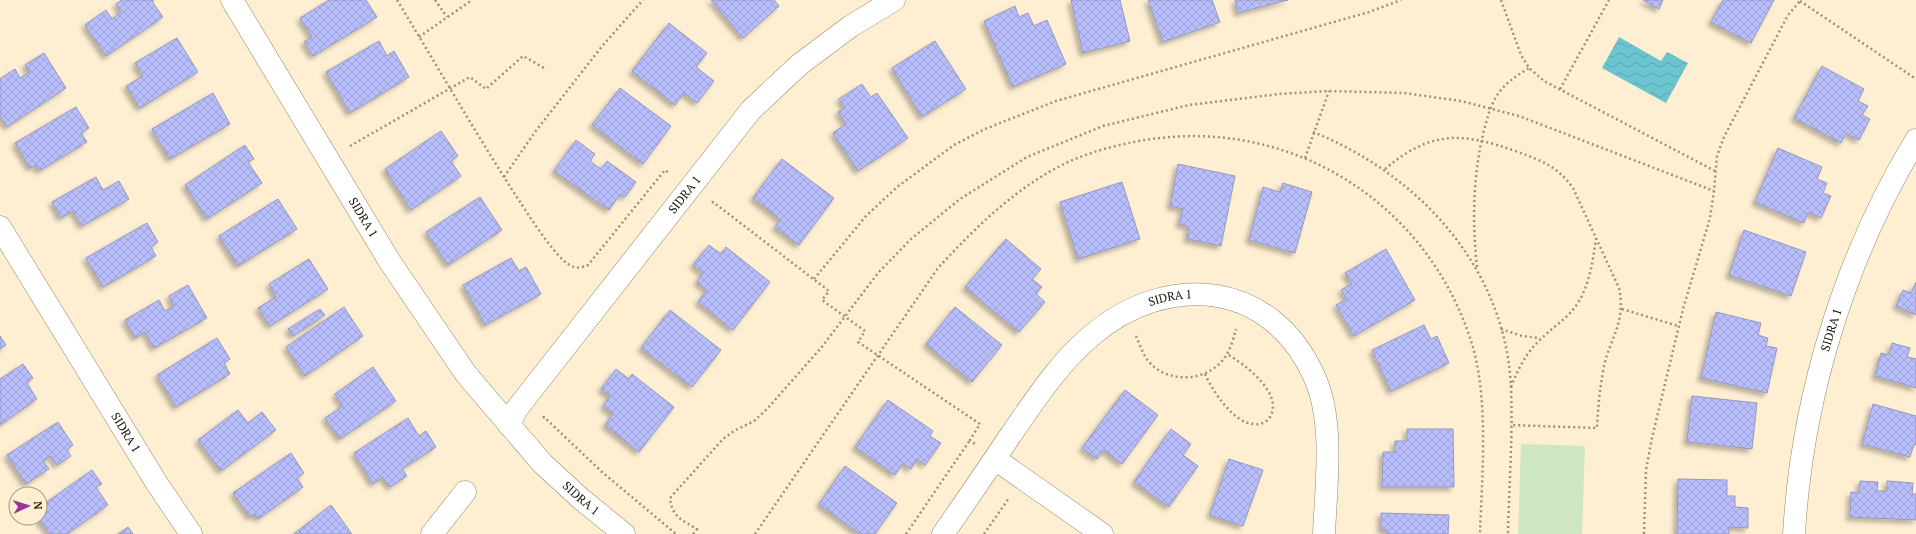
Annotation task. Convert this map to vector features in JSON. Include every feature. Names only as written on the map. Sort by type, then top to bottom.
[{"type":"street","name":"SIDRA 1","points":[[232,0],[359,213],[425,316],[466,374],[542,464],[624,534]]},
{"type":"street","name":"SIDRA 1","points":[[509,425],[516,410],[750,110],[799,65],[852,26],[894,0]]},
{"type":"street","name":"SIDRA 1","points":[[1794,534],[1796,501],[1810,415],[1831,330],[1860,249],[1898,170],[1916,140]]},
{"type":"street","name":"SIDRA 1","points":[[0,227],[152,475],[192,534]]},
{"type":"street","name":"SIDRA 1","points":[[943,534],[1040,393],[1064,362],[1092,335],[1129,310],[1159,298],[1197,294],[1244,303],[1269,317],[1296,344],[1315,377],[1325,413],[1326,450],[1324,534]]},
{"type":"street","points":[[995,459],[1102,534]]},
{"type":"street","points":[[432,534],[465,492]]},
{"type":"path","points":[[397,0],[504,177],[533,221],[561,258],[569,265],[579,268],[588,265],[665,170],[710,206],[713,202],[829,291],[822,300],[865,331],[858,342],[980,424],[906,534]]},
{"type":"path","points":[[435,0],[447,17]]},
{"type":"path","points":[[419,37],[472,0]]},
{"type":"path","points":[[504,177],[535,132],[603,46],[643,0]]},
{"type":"path","points":[[814,279],[866,216],[897,187],[954,144],[985,129],[1056,101],[1354,16],[1401,0]]},
{"type":"path","points":[[1501,0],[1521,55],[1529,68],[1544,81],[1715,171]]},
{"type":"path","points":[[1560,89],[1609,0]]},
{"type":"path","points":[[1644,534],[1646,470],[1658,408],[1678,326],[1710,218],[1717,156],[1724,137],[1788,15],[1800,0],[1916,79]]},
{"type":"path","points":[[328,159],[450,87],[470,77],[486,89],[523,56],[546,69]]},
{"type":"path","points":[[1477,268],[1473,203],[1476,170],[1490,108],[1500,92],[1513,78],[1529,68]]},
{"type":"path","points":[[693,534],[697,529],[677,516],[671,508],[670,498],[723,439],[734,431],[754,421],[767,409],[821,348],[878,273],[911,239],[960,199],[1026,157],[1103,126],[1189,105],[1279,94],[1329,91],[1404,93],[1461,101],[1519,116],[1714,191]]},
{"type":"path","points":[[1305,158],[1313,132],[1329,91]]},
{"type":"path","points":[[1313,132],[1343,144],[1385,169],[1426,204],[1447,227],[1477,268],[1494,306],[1508,360],[1511,388],[1508,534]]},
{"type":"path","points":[[1385,169],[1414,148],[1449,137],[1468,137],[1482,140],[1550,164],[1563,175],[1573,188],[1619,288],[1622,309],[1618,328],[1604,365],[1600,385],[1597,428],[1510,425]]},
{"type":"path","points":[[1511,388],[1524,360],[1541,338],[1571,313],[1579,301],[1586,288],[1591,270],[1596,238]]},
{"type":"path","points":[[1129,310],[1139,343],[1147,359],[1156,368],[1179,378],[1205,374],[1221,362],[1232,343],[1244,303]]},
{"type":"path","points":[[1622,309],[1678,326]]},
{"type":"path","points":[[1501,329],[1522,336],[1541,338]]},
{"type":"path","points":[[1205,374],[1214,392],[1232,412],[1246,422],[1254,424],[1262,424],[1268,420],[1272,413],[1273,405],[1262,383],[1252,371],[1227,354]]},
{"type":"path","points":[[524,442],[544,417],[602,472],[676,534]]},
{"type":"path","points":[[970,440],[995,459]]},
{"type":"path","points":[[984,534],[1023,478]]},
{"type":"green space","points":[[1521,444],[1585,446],[1582,534],[1518,534]]},
{"type":"water","points":[[1619,37],[1661,61],[1667,52],[1688,63],[1666,103],[1602,68]]},
{"type":"building","points":[[122,0],[154,0],[152,1],[163,17],[106,56],[85,25],[106,10],[112,19],[121,12],[116,4]]},
{"type":"building","points":[[329,0],[366,0],[377,17],[313,56],[304,42],[312,37],[300,18]]},
{"type":"building","points":[[711,0],[774,0],[779,6],[743,38]]},
{"type":"building","points":[[1071,0],[1120,0],[1130,41],[1083,53]]},
{"type":"building","points":[[1148,0],[1212,0],[1220,22],[1163,42]]},
{"type":"building","points":[[1235,0],[1288,0],[1238,13]]},
{"type":"building","points":[[1643,0],[1663,0],[1659,9]]},
{"type":"building","points":[[1723,0],[1774,0],[1751,43],[1711,22]]},
{"type":"building","points":[[1015,6],[1019,17],[1028,13],[1034,26],[1047,20],[1066,64],[1013,87],[984,21]]},
{"type":"building","points":[[669,23],[707,53],[696,67],[714,81],[697,103],[684,93],[675,105],[632,71]]},
{"type":"building","points":[[177,38],[198,72],[140,108],[126,86],[143,76],[135,63]]},
{"type":"building","points":[[379,41],[387,56],[394,51],[409,77],[350,113],[326,72]]},
{"type":"building","points":[[935,41],[966,89],[922,117],[892,68]]},
{"type":"building","points":[[44,53],[66,88],[7,127],[0,116],[0,79],[15,69],[20,78],[30,72],[25,65]]},
{"type":"building","points":[[1822,66],[1864,89],[1858,101],[1868,106],[1862,115],[1870,119],[1859,140],[1846,133],[1841,143],[1794,118]]},
{"type":"building","points":[[862,84],[871,97],[877,93],[908,138],[858,171],[833,133],[846,124],[838,112],[845,107],[839,99]]},
{"type":"building","points":[[620,88],[671,126],[643,164],[592,125]]},
{"type":"building","points":[[213,93],[230,124],[170,159],[152,129]]},
{"type":"building","points":[[76,107],[89,128],[81,133],[87,142],[39,171],[36,165],[30,168],[15,143]]},
{"type":"building","points":[[441,131],[458,156],[451,161],[461,176],[411,210],[385,169]]},
{"type":"building","points":[[576,140],[595,154],[590,161],[601,169],[607,161],[636,182],[625,197],[620,194],[609,210],[554,171]]},
{"type":"building","points":[[245,145],[254,159],[248,162],[262,183],[207,219],[185,185]]},
{"type":"building","points":[[1778,148],[1822,167],[1817,179],[1827,183],[1823,193],[1831,196],[1821,218],[1808,212],[1804,223],[1755,202]]},
{"type":"building","points":[[782,159],[834,198],[799,245],[775,227],[781,220],[753,198]]},
{"type":"building","points":[[1178,164],[1235,176],[1221,246],[1187,239],[1189,227],[1179,224],[1183,209],[1170,206]]},
{"type":"building","points":[[96,177],[103,190],[119,181],[129,199],[82,226],[73,211],[61,218],[52,202]]},
{"type":"building","points":[[1122,182],[1140,239],[1078,259],[1060,202]]},
{"type":"building","points":[[1283,183],[1312,192],[1295,253],[1249,240],[1263,187],[1280,192]]},
{"type":"building","points":[[480,197],[502,230],[448,265],[426,232]]},
{"type":"building","points":[[278,199],[297,229],[238,266],[219,236]]},
{"type":"building","points":[[147,223],[158,242],[151,247],[156,256],[103,287],[86,258]]},
{"type":"building","points":[[1744,230],[1806,252],[1791,296],[1729,275]]},
{"type":"building","points":[[1006,239],[1041,269],[1032,279],[1042,287],[1036,294],[1045,302],[1019,332],[965,287]]},
{"type":"building","points":[[709,245],[721,254],[726,247],[770,282],[733,330],[698,302],[707,290],[697,282],[703,273],[693,265]]},
{"type":"building","points":[[1386,249],[1415,300],[1354,336],[1336,305],[1347,299],[1341,290],[1352,284],[1345,273]]},
{"type":"building","points":[[511,258],[519,271],[526,267],[541,294],[485,325],[463,285]]},
{"type":"building","points":[[309,259],[328,289],[270,326],[258,308],[276,297],[269,284]]},
{"type":"building","points":[[1916,282],[1916,315],[1896,306],[1903,290],[1911,293]]},
{"type":"building","points":[[188,285],[207,318],[154,348],[145,332],[135,338],[125,320],[159,300],[165,311],[174,306],[169,296]]},
{"type":"building","points":[[344,307],[363,336],[305,376],[286,347]]},
{"type":"building","points":[[955,307],[1002,345],[972,382],[926,344]]},
{"type":"building","points":[[320,309],[325,315],[293,336],[288,329]]},
{"type":"building","points":[[670,310],[721,350],[692,387],[641,348]]},
{"type":"building","points":[[1716,312],[1761,323],[1758,335],[1768,338],[1766,346],[1777,348],[1767,393],[1701,378]]},
{"type":"building","points":[[1424,325],[1431,339],[1437,336],[1449,363],[1391,391],[1372,350]]},
{"type":"building","points":[[0,336],[6,345],[0,349]]},
{"type":"building","points":[[217,338],[230,359],[224,363],[230,374],[176,407],[157,375]]},
{"type":"building","points":[[1892,343],[1910,348],[1907,357],[1916,359],[1916,388],[1875,376],[1881,353],[1889,355]]},
{"type":"building","points":[[23,364],[33,378],[27,383],[37,399],[0,425],[0,379]]},
{"type":"building","points":[[373,367],[396,401],[340,439],[325,418],[343,406],[335,394]]},
{"type":"building","points":[[616,369],[629,379],[632,374],[674,407],[639,452],[605,425],[613,414],[603,406],[610,396],[601,389]]},
{"type":"building","points":[[1125,390],[1158,415],[1122,464],[1104,450],[1097,459],[1082,448]]},
{"type":"building","points":[[1692,396],[1757,403],[1752,449],[1687,442]]},
{"type":"building","points":[[888,400],[933,431],[930,436],[941,443],[925,465],[917,459],[911,469],[903,463],[895,475],[855,447]]},
{"type":"building","points":[[1873,404],[1916,416],[1916,445],[1914,444],[1910,457],[1862,444]]},
{"type":"building","points":[[238,410],[248,423],[262,412],[276,430],[221,471],[198,440]]},
{"type":"building","points":[[408,418],[419,436],[426,431],[436,447],[402,469],[407,476],[390,487],[383,477],[373,484],[354,453]]},
{"type":"building","points":[[58,422],[73,445],[67,450],[71,456],[57,465],[51,456],[43,461],[49,469],[26,484],[7,455]]},
{"type":"building","points":[[1171,429],[1191,444],[1183,455],[1198,466],[1169,507],[1134,482]]},
{"type":"building","points":[[1407,429],[1453,429],[1454,487],[1382,487],[1383,452],[1395,452],[1395,441],[1407,441]]},
{"type":"building","points":[[291,453],[304,473],[297,478],[303,487],[258,519],[255,514],[250,517],[233,493]]},
{"type":"building","points":[[1229,459],[1263,470],[1243,526],[1210,515]]},
{"type":"building","points":[[845,466],[897,503],[875,534],[860,534],[819,504]]},
{"type":"building","points":[[92,470],[102,484],[96,487],[108,505],[67,534],[50,534],[44,526],[48,526],[48,501]]},
{"type":"building","points":[[1678,479],[1727,480],[1727,496],[1735,496],[1735,507],[1748,508],[1748,528],[1729,527],[1729,534],[1677,534]]},
{"type":"building","points":[[1860,481],[1878,482],[1877,491],[1887,491],[1887,481],[1913,483],[1912,494],[1916,494],[1916,520],[1850,517],[1851,492],[1859,493]]},
{"type":"building","points":[[331,505],[352,534],[294,534]]},
{"type":"building","points":[[1381,513],[1449,515],[1448,534],[1387,534],[1387,530],[1381,530]]},
{"type":"building","points":[[128,527],[133,534],[118,534]]}]
